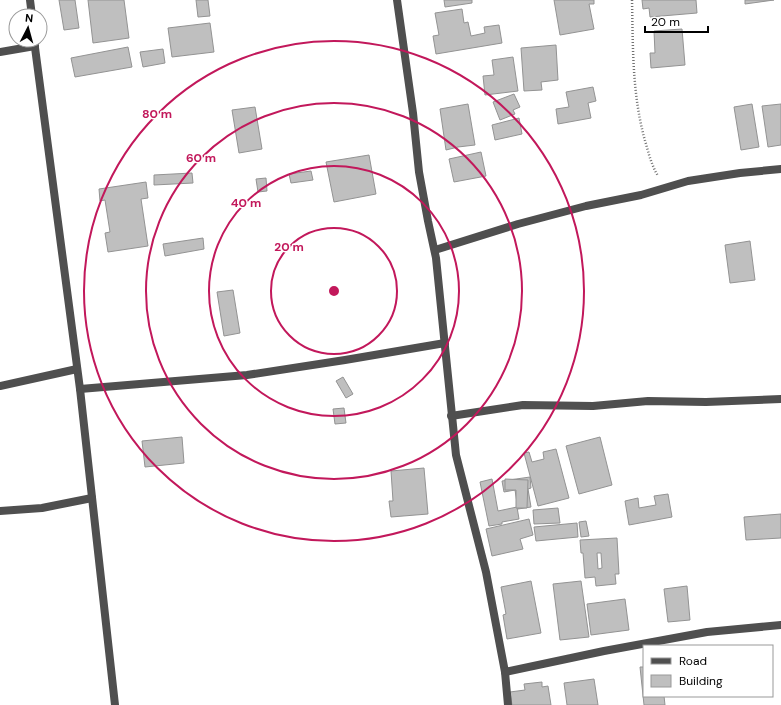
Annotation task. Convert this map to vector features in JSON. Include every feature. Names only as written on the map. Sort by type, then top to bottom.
[{"type":"street","points":[[397,0],[413,113],[419,172],[435,250],[456,455],[486,572],[505,672],[508,705]]},
{"type":"street","points":[[0,52],[16,48]]},
{"type":"street","points":[[36,48],[80,389],[115,705]]},
{"type":"street","points":[[435,250],[518,224],[665,189],[688,181],[740,173],[781,170]]},
{"type":"street","points":[[80,389],[247,375],[445,343]]},
{"type":"street","points":[[0,386],[77,369]]},
{"type":"street","points":[[451,416],[523,405],[592,406],[648,401],[706,402],[781,399]]},
{"type":"street","points":[[0,511],[42,508],[92,498]]},
{"type":"street","points":[[505,672],[604,651],[707,632],[781,625]]},
{"type":"path","points":[[632,0],[636,98],[642,131],[649,157],[656,174],[665,189]]},
{"type":"building","points":[[59,0],[75,0],[79,28],[64,30]]},
{"type":"building","points":[[88,0],[124,0],[129,38],[93,43]]},
{"type":"building","points":[[196,0],[208,0],[210,16],[198,17]]},
{"type":"building","points":[[444,0],[472,0],[472,3],[445,7]]},
{"type":"building","points":[[554,0],[594,0],[594,4],[589,4],[594,29],[560,35]]},
{"type":"building","points":[[642,0],[696,0],[697,13],[650,17],[649,8],[643,9]]},
{"type":"building","points":[[745,0],[774,0],[745,4]]},
{"type":"building","points":[[462,9],[464,23],[468,22],[471,36],[485,33],[484,27],[499,25],[502,43],[436,54],[433,36],[439,35],[435,13]]},
{"type":"building","points":[[210,23],[214,52],[172,57],[168,28]]},
{"type":"building","points":[[682,29],[685,65],[651,68],[650,53],[655,53],[654,31]]},
{"type":"building","points":[[556,45],[558,80],[541,82],[542,90],[524,91],[521,48]]},
{"type":"building","points":[[128,47],[132,67],[75,77],[71,58]]},
{"type":"building","points":[[163,49],[165,63],[143,67],[140,52]]},
{"type":"building","points":[[513,57],[518,91],[485,95],[483,76],[494,75],[492,60]]},
{"type":"building","points":[[593,87],[596,101],[588,103],[591,118],[558,124],[556,109],[569,107],[566,92]]},
{"type":"building","points":[[514,94],[520,107],[513,110],[515,114],[500,120],[493,102]]},
{"type":"building","points":[[468,104],[475,145],[446,150],[440,109]]},
{"type":"building","points":[[752,104],[759,147],[741,150],[734,107]]},
{"type":"building","points":[[781,104],[781,145],[768,147],[762,106]]},
{"type":"building","points":[[255,107],[262,149],[239,153],[232,110]]},
{"type":"building","points":[[519,118],[522,134],[495,140],[492,125]]},
{"type":"building","points":[[481,152],[486,176],[454,182],[449,159]]},
{"type":"building","points":[[369,155],[376,194],[334,202],[326,162]]},
{"type":"building","points":[[311,171],[313,180],[291,183],[289,174]]},
{"type":"building","points":[[192,173],[193,183],[154,185],[154,175]]},
{"type":"building","points":[[266,178],[267,191],[258,192],[256,179]]},
{"type":"building","points":[[146,182],[148,198],[141,199],[148,246],[108,252],[105,233],[110,232],[105,200],[100,201],[99,189]]},
{"type":"building","points":[[203,238],[204,249],[165,256],[163,244]]},
{"type":"building","points":[[750,241],[755,280],[730,283],[725,245]]},
{"type":"building","points":[[233,290],[240,333],[224,336],[217,292]]},
{"type":"building","points":[[343,377],[353,394],[346,398],[336,381]]},
{"type":"building","points":[[344,408],[346,423],[335,424],[333,409]]},
{"type":"building","points":[[182,437],[184,463],[145,467],[142,441]]},
{"type":"building","points":[[600,437],[612,485],[579,494],[566,446]]},
{"type":"building","points":[[556,449],[569,498],[538,506],[524,453],[529,452],[532,462],[544,459],[543,452]]},
{"type":"building","points":[[424,468],[428,514],[391,517],[389,501],[393,501],[391,471]]},
{"type":"building","points":[[530,477],[531,488],[528,489],[531,507],[518,509],[515,490],[504,492],[502,481]]},
{"type":"building","points":[[492,479],[498,511],[517,507],[519,519],[489,526],[480,482]]},
{"type":"building","points":[[505,479],[528,480],[527,508],[516,508],[516,490],[505,490]]},
{"type":"building","points":[[668,494],[672,517],[629,525],[625,501],[638,498],[639,508],[656,505],[654,496]]},
{"type":"building","points":[[558,508],[560,523],[534,524],[533,510]]},
{"type":"building","points":[[781,514],[781,538],[746,540],[744,517]]},
{"type":"building","points":[[529,519],[533,535],[520,539],[523,549],[492,556],[486,529]]},
{"type":"building","points":[[586,521],[589,536],[581,537],[579,522]]},
{"type":"building","points":[[577,523],[578,537],[536,541],[534,527]]},
{"type":"building","points":[[617,538],[619,574],[615,574],[616,584],[596,586],[595,577],[585,578],[583,553],[581,553],[580,540]],"holes":[[[597,553],[601,553],[602,568],[598,569]]]},
{"type":"building","points":[[531,581],[541,633],[507,639],[503,615],[506,614],[501,587]]},
{"type":"building","points":[[581,581],[589,637],[560,640],[553,584]]},
{"type":"building","points":[[687,586],[690,620],[668,622],[664,589]]},
{"type":"building","points":[[625,599],[629,630],[591,635],[587,604]]},
{"type":"building","points":[[640,667],[643,667],[643,696]]},
{"type":"building","points":[[594,679],[598,705],[567,705],[564,683]]},
{"type":"building","points":[[542,682],[542,687],[548,686],[551,705],[512,705],[510,692],[525,690],[524,684]]},
{"type":"building","points":[[643,697],[664,697],[665,705],[644,705]]}]
